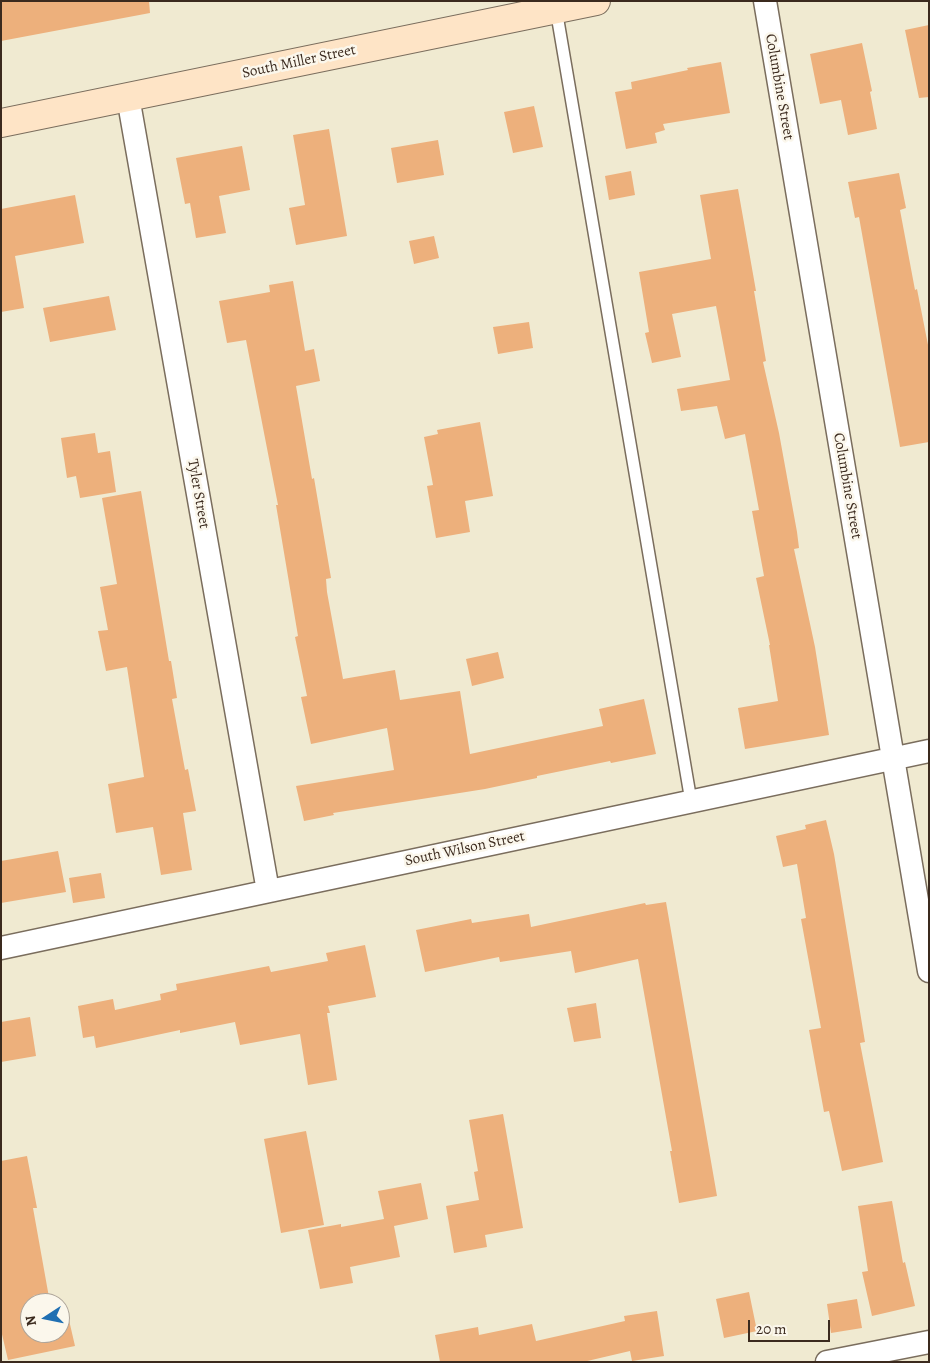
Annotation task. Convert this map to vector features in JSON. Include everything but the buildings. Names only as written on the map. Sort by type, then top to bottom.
[{"type":"main road","name":"South Miller Street","points":[[1,123],[596,1]]},
{"type":"street","name":"Columbine Street","points":[[765,1],[929,971]]},
{"type":"street","name":"Tyler Street","points":[[128,97],[268,891]]},
{"type":"street","name":"South Wilson Street","points":[[1,948],[929,751]]},
{"type":"street","points":[[827,1362],[929,1342]]},
{"type":"lane","points":[[556,10],[691,801]]}]
